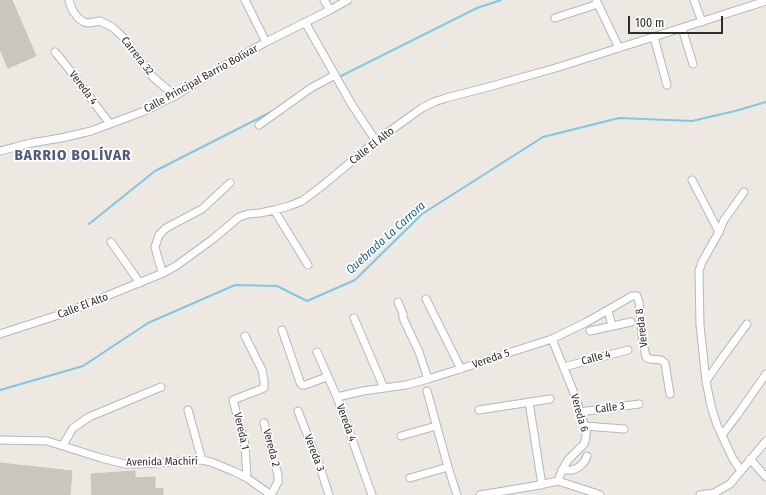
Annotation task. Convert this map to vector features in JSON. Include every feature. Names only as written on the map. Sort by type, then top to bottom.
[{"type":"street","name":"Carrera 32","points":[[69,0],[73,11],[78,18],[84,22],[89,23],[100,21],[112,27],[123,38],[153,77],[175,96]]},
{"type":"street","points":[[245,0],[266,42]]},
{"type":"street","points":[[324,0],[330,10]]},
{"type":"street","name":"Calle Principal Barrio Bolívar","points":[[0,151],[31,143],[92,131],[142,112],[175,96],[266,42],[348,0]]},
{"type":"street","points":[[694,0],[702,22]]},
{"type":"street","name":"Calle El Alto","points":[[0,334],[65,313],[163,273],[176,266],[213,239],[239,217],[274,210],[302,201],[376,141],[422,108],[434,102],[559,67],[766,1]]},
{"type":"street","points":[[555,18],[597,2],[620,48]]},
{"type":"street","points":[[305,22],[352,105],[376,141]]},
{"type":"street","points":[[682,28],[693,64]]},
{"type":"street","points":[[654,37],[667,85]]},
{"type":"street","name":"Vereda 4","points":[[55,52],[110,124]]},
{"type":"street","points":[[259,125],[311,88],[335,75]]},
{"type":"street","points":[[692,180],[719,232]]},
{"type":"street","points":[[163,273],[155,246],[159,236],[166,228],[202,209],[230,183]]},
{"type":"street","points":[[741,471],[732,459],[717,425],[706,381],[700,326],[699,271],[702,262],[724,220],[744,192]]},
{"type":"street","points":[[274,210],[308,265]]},
{"type":"street","points":[[111,242],[140,283]]},
{"type":"street","name":"Vereda 5","points":[[337,397],[428,379],[552,339],[587,322],[632,296],[637,296]]},
{"type":"street","name":"Vereda 8","points":[[637,296],[640,302],[643,343],[646,357],[661,360],[665,363],[670,394]]},
{"type":"street","points":[[426,299],[461,369]]},
{"type":"street","points":[[398,302],[428,379]]},
{"type":"street","points":[[608,310],[612,326]]},
{"type":"street","points":[[354,318],[384,388]]},
{"type":"street","points":[[590,331],[631,322]]},
{"type":"street","points":[[706,381],[747,324]]},
{"type":"street","points":[[282,330],[302,385],[327,377]]},
{"type":"street","name":"Vereda 1","points":[[246,336],[262,370],[264,381],[264,388],[234,400],[245,445],[247,478]]},
{"type":"street","name":"Vereda 6","points":[[552,339],[580,412],[586,437],[584,444],[568,460],[558,481]]},
{"type":"street","name":"Calle 4","points":[[564,367],[628,350]]},
{"type":"street","name":"Vereda 4","points":[[317,352],[337,397],[372,495]]},
{"type":"street","points":[[722,435],[766,374]]},
{"type":"street","points":[[63,445],[73,428],[89,417],[161,387]]},
{"type":"street","points":[[427,391],[457,495]]},
{"type":"street","points":[[479,410],[550,399]]},
{"type":"street","points":[[529,402],[542,485]]},
{"type":"street","name":"Calle 3","points":[[580,412],[639,404]]},
{"type":"street","points":[[188,410],[202,460]]},
{"type":"street","name":"Vereda 3","points":[[298,411],[320,467],[329,495]]},
{"type":"street","name":"Vereda 2","points":[[264,423],[278,475],[278,482],[271,495]]},
{"type":"street","points":[[401,436],[436,426]]},
{"type":"street","points":[[584,426],[624,429]]},
{"type":"street","name":"Avenida Machirí","points":[[0,440],[47,441],[125,464],[202,460],[233,470],[271,495]]},
{"type":"street","points":[[700,495],[714,493],[730,484],[766,441]]},
{"type":"street","points":[[562,470],[573,470],[579,467],[585,461],[587,456]]},
{"type":"street","points":[[750,460],[766,477]]},
{"type":"street","points":[[410,478],[448,467]]},
{"type":"street","points":[[480,495],[534,489],[542,485],[558,481],[600,495]]},
{"type":"building","points":[[0,0],[12,0],[36,56],[8,68],[0,49]]},
{"type":"building","points":[[0,463],[72,471],[70,495],[0,495]]},
{"type":"building","points":[[135,471],[135,478],[155,477],[155,489],[163,488],[163,495],[92,495],[91,474]]},
{"type":"waterway","points":[[339,77],[477,8],[501,0]]},
{"type":"waterway","points":[[316,89],[335,79]]},
{"type":"waterway","name":"Quebrada La Carrora","points":[[0,390],[83,366],[148,323],[235,285],[277,286],[307,301],[355,280],[422,214],[543,137],[619,118],[692,121],[766,102]]},
{"type":"waterway","points":[[89,224],[155,171],[273,111]]},
{"type":"district","name":"BARRIO BOLÍVAR","points":[[73,156]]}]
